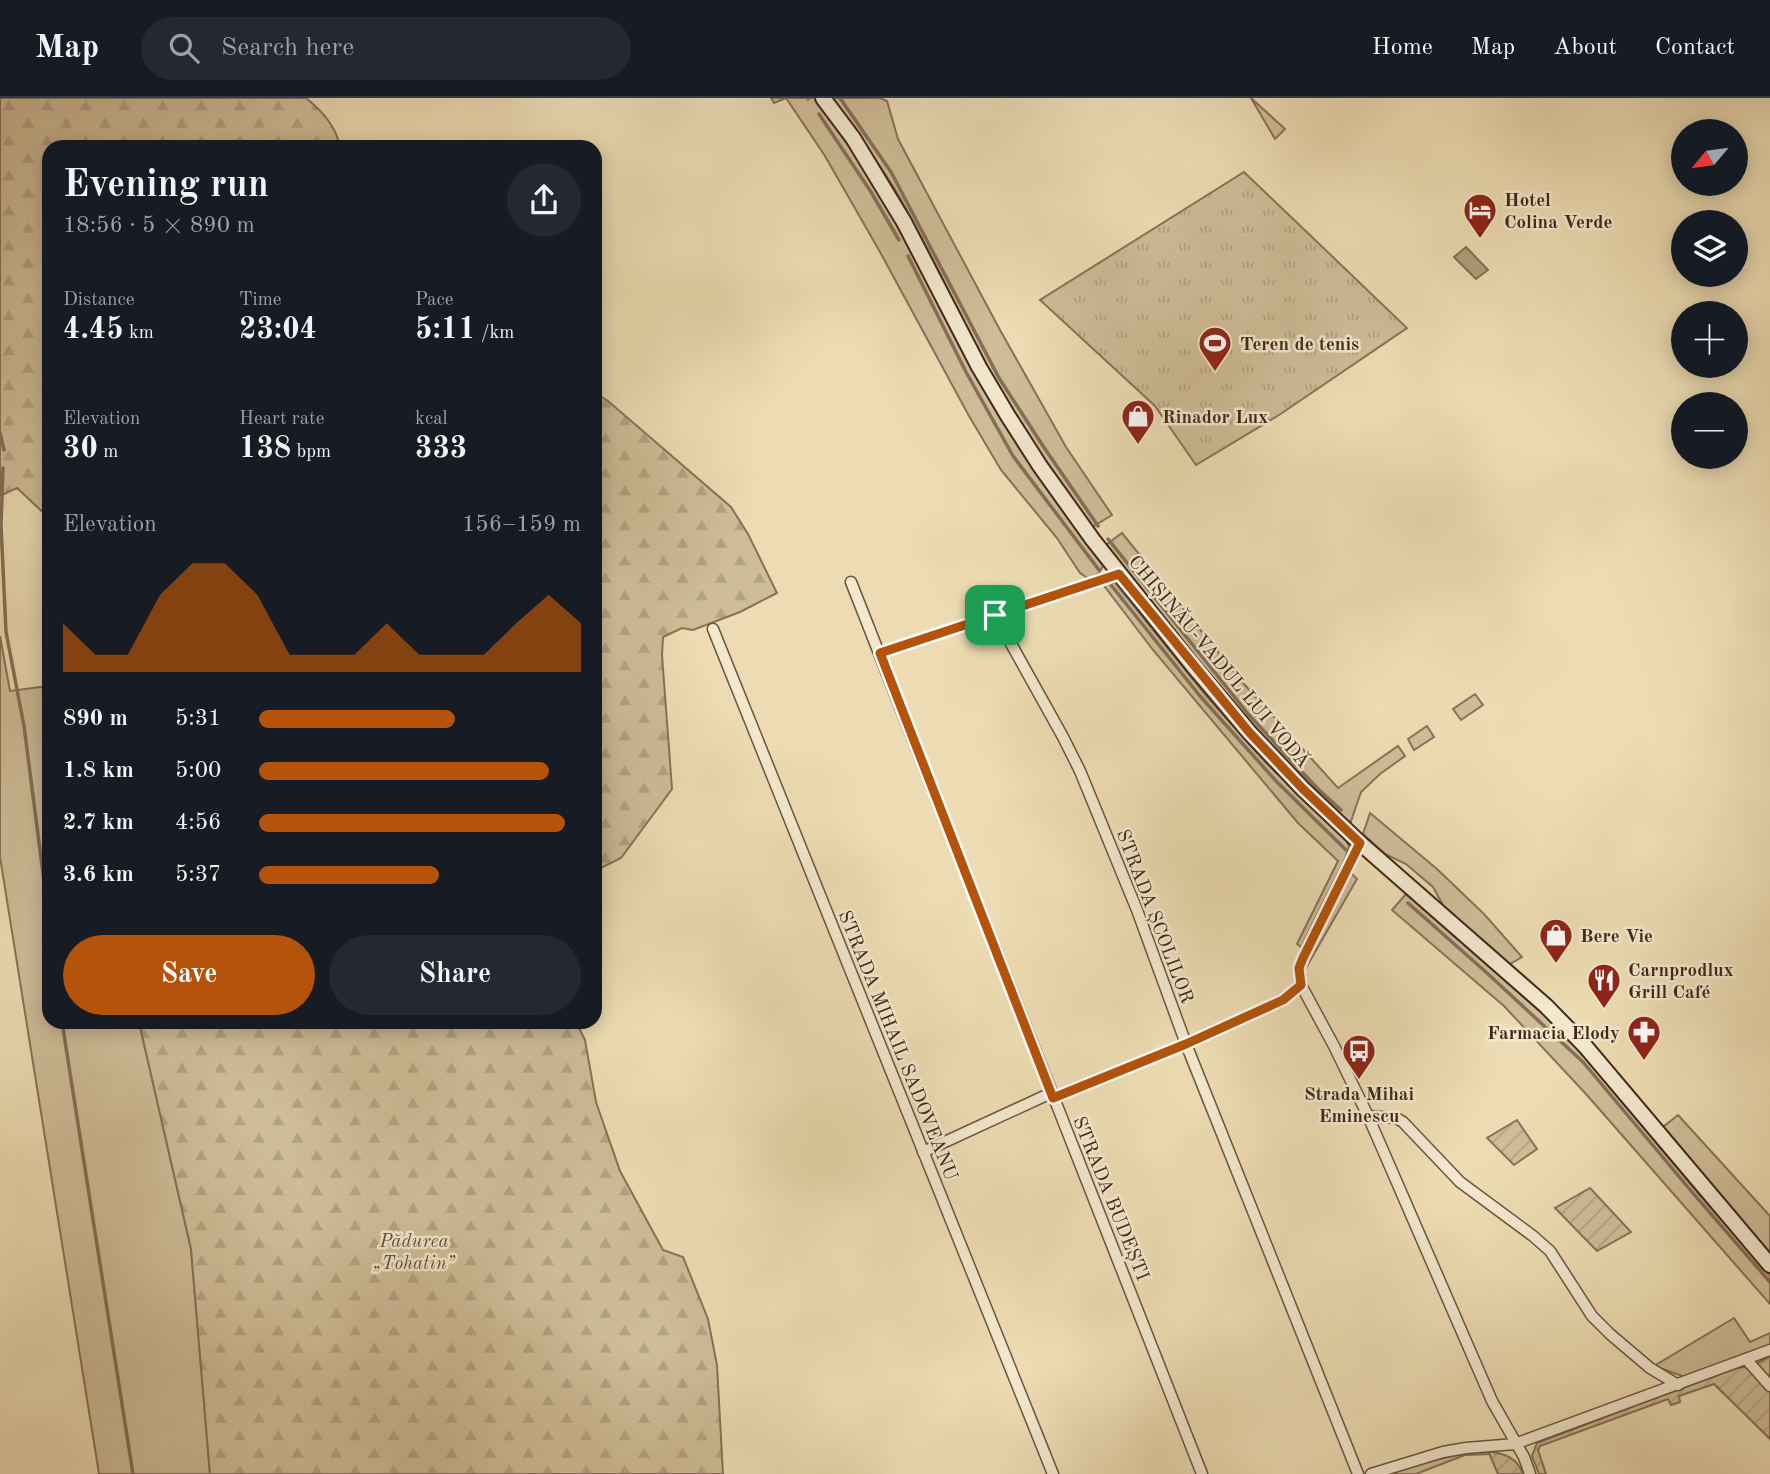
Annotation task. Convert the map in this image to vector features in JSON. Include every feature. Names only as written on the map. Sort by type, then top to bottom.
[{"type":"main road","name":"CHIȘINĂU-VADUL LUI VODĂ","points":[[823,98],[852,138],[904,222],[1008,416],[1047,477],[1119,574],[1249,732],[1303,789],[1360,843],[1527,989],[1585,1046],[1770,1265]]},
{"type":"street","points":[[880,653],[1119,574]]},
{"type":"street","name":"STRADA BUDEȘTI","points":[[851,582],[1202,1474]]},
{"type":"street","name":"STRADA ȘCOLILOR","points":[[995,615],[1080,771],[1358,1474]]},
{"type":"street","name":"STRADA MIHAIL SADOVEANU","points":[[713,629],[1053,1474]]},
{"type":"street","points":[[1360,843],[1303,958],[1299,968],[1301,985],[1368,1116],[1492,1401],[1524,1457],[1530,1474]]},
{"type":"street","points":[[923,1152],[1052,1095],[1186,1044],[1283,1000],[1301,985]]},
{"type":"street","points":[[1368,1116],[1396,1118],[1403,1122],[1460,1182],[1550,1251],[1587,1309],[1610,1334],[1650,1368],[1678,1385]]},
{"type":"street","points":[[1371,1474],[1443,1452],[1515,1444],[1770,1350]]},
{"type":"street","points":[[1746,1359],[1770,1386]]},
{"type":"green space","points":[[0,98],[306,98],[328,120],[338,140],[42,140],[42,511],[17,488],[0,496]]},
{"type":"green space","points":[[771,98],[786,98],[774,103]]},
{"type":"green space","points":[[786,98],[815,98],[880,191],[998,414],[1103,566],[1099,573],[1089,579],[1080,573],[1057,538],[1001,470],[825,156]]},
{"type":"green space","points":[[832,98],[880,98],[887,101],[898,139],[1000,330],[1066,447],[1112,515],[1091,528],[1034,446],[1002,395],[922,237],[893,186]]},
{"type":"green space","points":[[1251,98],[1285,129],[1275,139]]},
{"type":"green space","points":[[1244,172],[1407,328],[1279,415],[1196,465],[1155,406],[1040,300]]},
{"type":"green space","points":[[602,397],[731,507],[748,534],[777,593],[740,612],[693,630],[682,628],[663,637],[672,789],[621,858],[602,868]]},
{"type":"green space","points":[[1122,533],[1244,684],[1338,788],[1398,746],[1405,756],[1361,792],[1350,824],[1252,725],[1134,581],[1106,545]]},
{"type":"green space","points":[[1102,583],[1115,583],[1208,698],[1266,763],[1346,840],[1349,846],[1345,859],[1301,947],[1297,944],[1338,861],[1298,823],[1153,650]]},
{"type":"green space","points":[[0,636],[10,691],[42,687],[42,1029],[141,1029],[191,1249],[210,1474],[99,1474],[0,857]]},
{"type":"green space","points":[[1475,694],[1483,705],[1461,720],[1453,709]]},
{"type":"green space","points":[[1427,726],[1434,737],[1414,750],[1408,739]]},
{"type":"green space","points":[[1370,813],[1437,869],[1484,914],[1522,957],[1510,964],[1444,907],[1433,887],[1406,864],[1385,854],[1363,834]]},
{"type":"green space","points":[[1351,873],[1357,879],[1307,966],[1306,960],[1347,876]]},
{"type":"green space","points":[[1406,894],[1550,1020],[1587,1060],[1770,1276],[1770,1304],[1586,1094],[1504,1006],[1392,910]]},
{"type":"green space","name":"Pădurea „Tohatin”","points":[[141,1029],[580,1029],[585,1040],[596,1102],[620,1171],[663,1250],[683,1257],[708,1319],[717,1365],[723,1474],[210,1474],[191,1249]]},
{"type":"green space","points":[[1678,1115],[1770,1216],[1770,1254],[1663,1127]]},
{"type":"green space","points":[[1517,1120],[1537,1149],[1514,1165],[1487,1138]]},
{"type":"green space","points":[[1590,1188],[1631,1232],[1597,1251],[1555,1208]]},
{"type":"green space","points":[[1734,1318],[1750,1342],[1770,1333],[1770,1345],[1685,1377],[1654,1366]]},
{"type":"green space","points":[[1770,1356],[1770,1439],[1714,1384],[1679,1396],[1680,1402],[1671,1405],[1668,1399],[1540,1446],[1538,1450],[1546,1474],[1539,1474],[1532,1456],[1537,1443],[1734,1368],[1748,1369]]},
{"type":"green space","points":[[1488,1451],[1490,1454],[1465,1455],[1416,1474],[1385,1474],[1449,1457]]},
{"type":"green space","points":[[1488,1451],[1510,1457],[1523,1474],[1498,1474]]},
{"type":"shaded area","points":[[1466,247],[1488,270],[1476,279],[1454,257]]},
{"type":"waterway","points":[[840,98],[891,172],[999,378],[1098,526]]},
{"type":"waterway","points":[[819,114],[899,240]]},
{"type":"waterway","points":[[908,256],[966,372],[1013,456],[1099,570]]},
{"type":"waterway","points":[[0,433],[4,450]]},
{"type":"waterway","points":[[3,468],[1,525],[6,632],[24,726],[42,866]]},
{"type":"waterway","points":[[1108,539],[1248,714],[1341,810]]},
{"type":"waterway","points":[[1111,585],[1200,696],[1276,781],[1346,850]]},
{"type":"waterway","points":[[1408,903],[1583,1062],[1770,1282]]},
{"type":"waterway","points":[[63,1029],[133,1474]]},
{"type":"place","name":"Hotel Colina Verde","points":[[1480,240]]},
{"type":"place","name":"Teren de tenis","points":[[1215,373]]},
{"type":"place","name":"Rinador Lux","points":[[1138,446]]},
{"type":"place","name":"Bere Vie","points":[[1556,965]]},
{"type":"place","name":"Carnprodlux Grill Café","points":[[1604,1010]]},
{"type":"place","name":"Farmacia Elody","points":[[1644,1062]]},
{"type":"place","name":"Strada Mihai Eminescu","points":[[1359,1081]]},
{"type":"route","points":[[1119,574],[1249,732],[1303,789],[1360,843],[1303,958],[1299,968],[1301,985],[1283,1000],[1186,1044],[1053,1098],[880,653],[995,615],[1119,574]]}]
